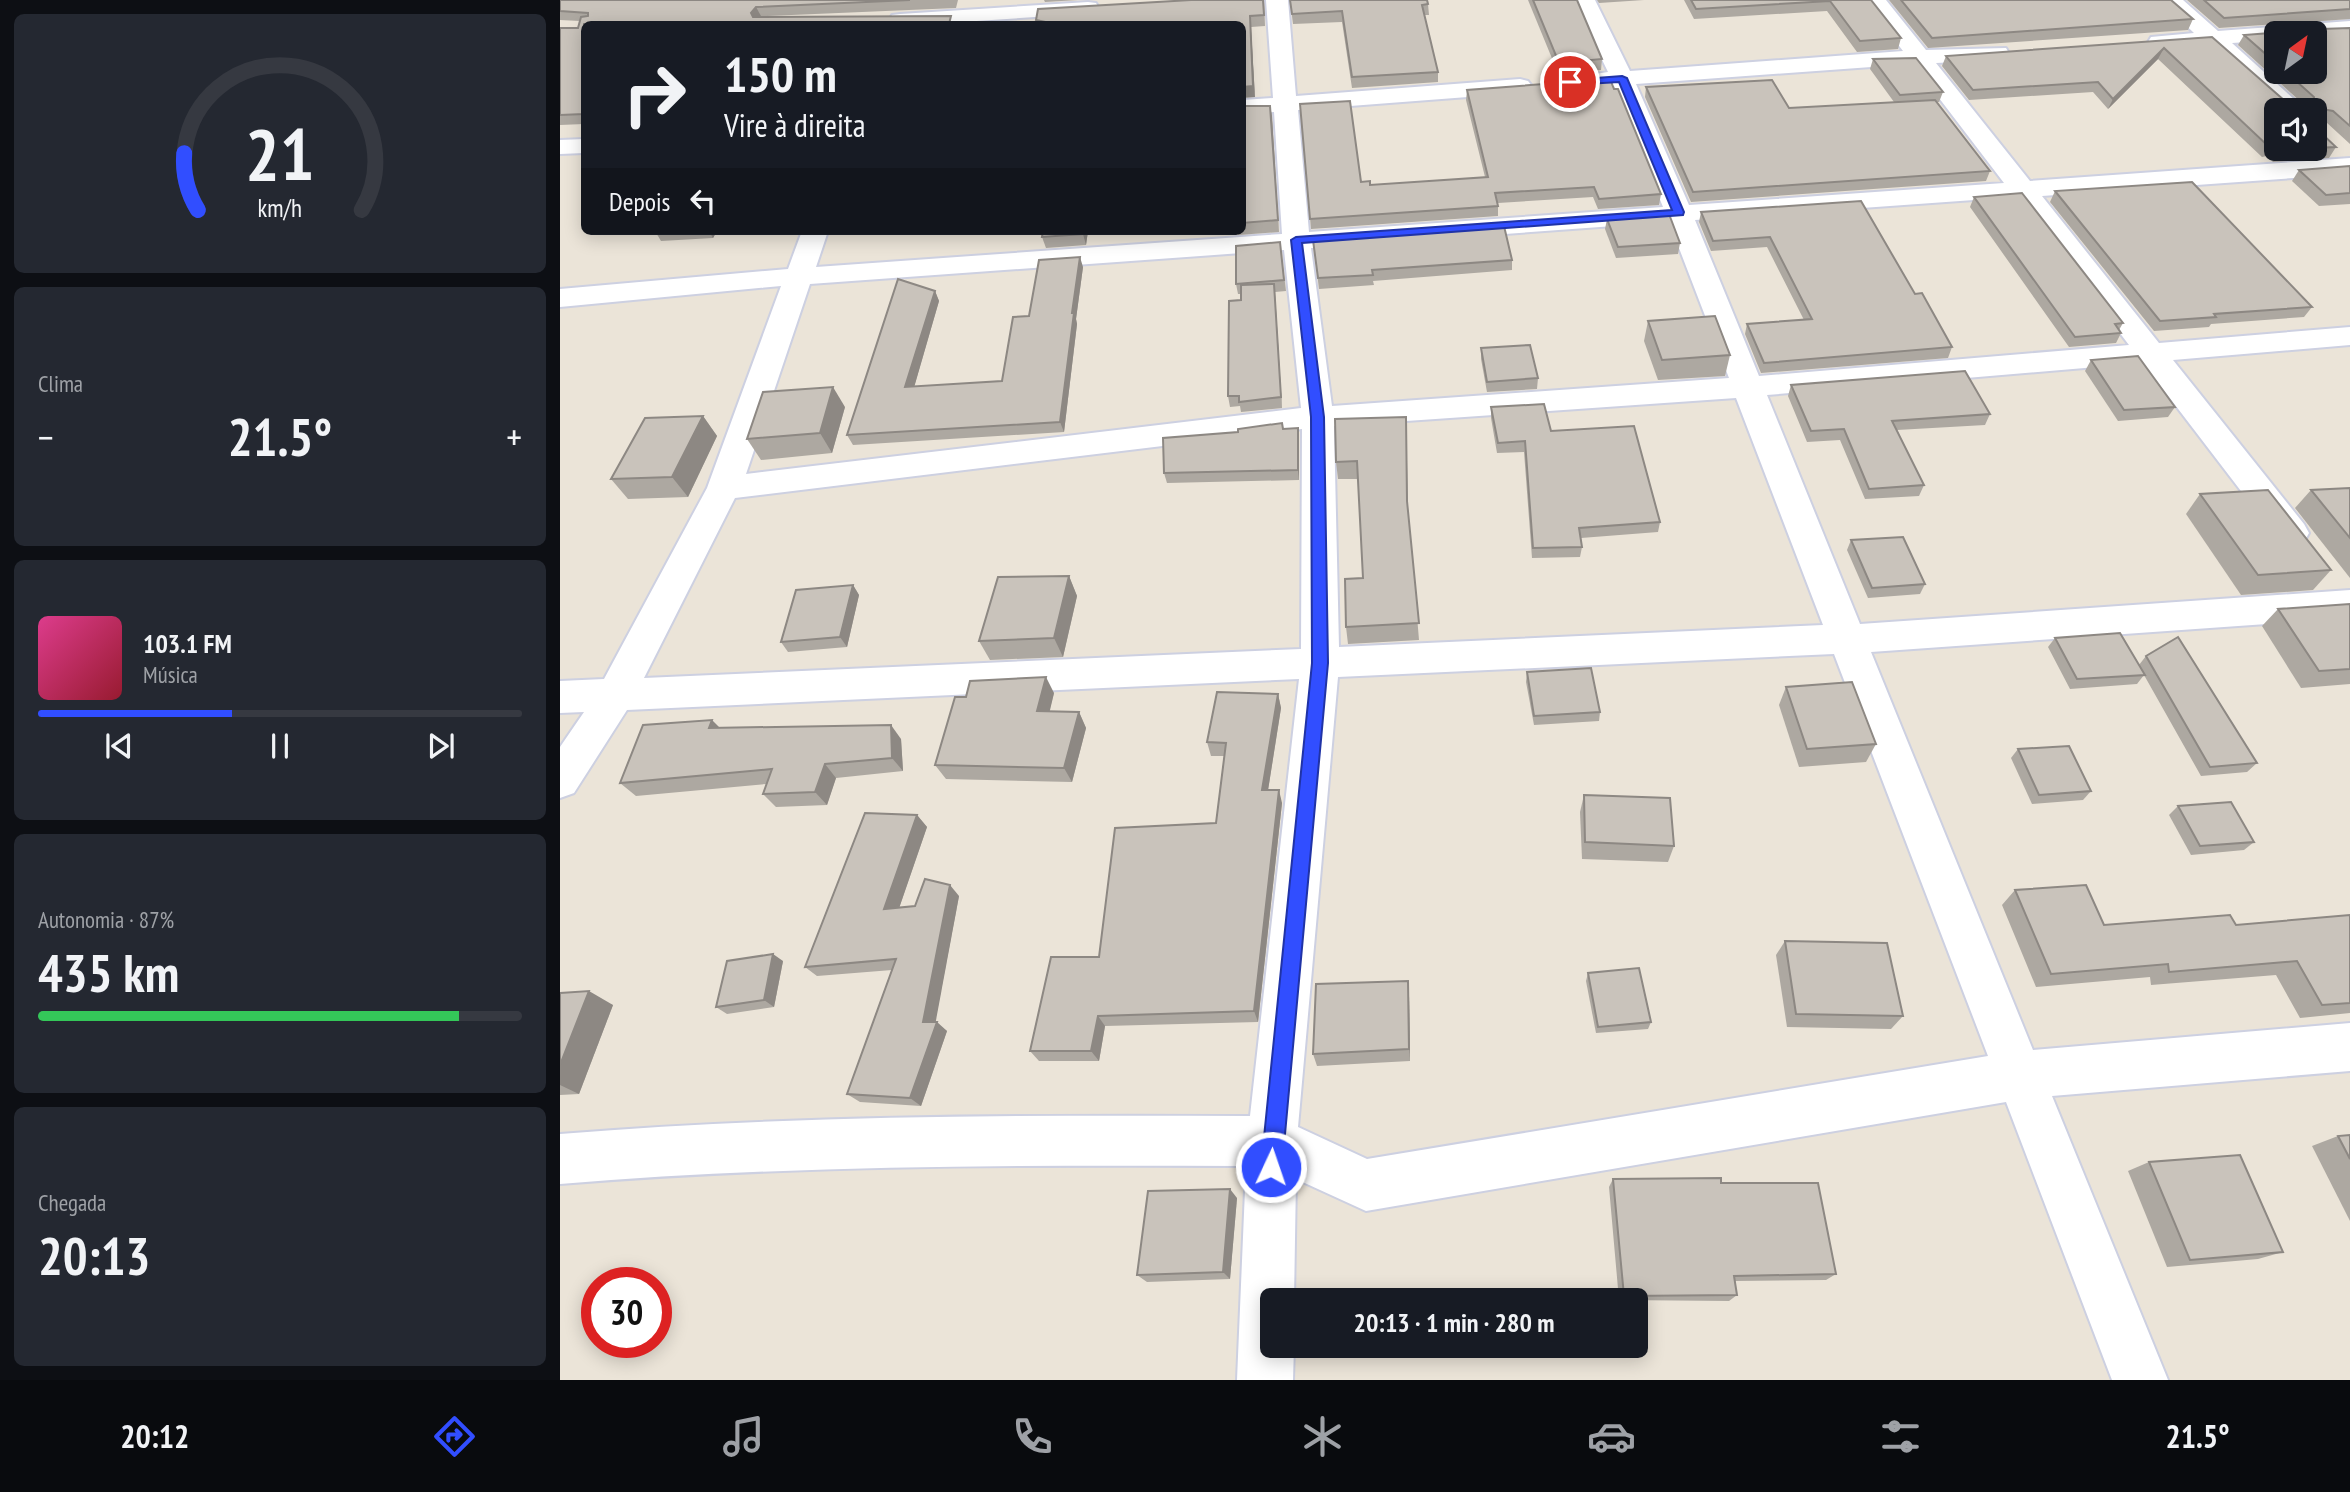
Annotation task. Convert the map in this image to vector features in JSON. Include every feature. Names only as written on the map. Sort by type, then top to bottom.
[{"type":"street","points":[[1265,1380],[1272,1141],[1320,663],[1318,417],[1296,240],[1277,0]]},
{"type":"street","points":[[1584,0],[1622,78],[1679,212],[2140,1380]]},
{"type":"street","points":[[1875,0],[2349,605]]},
{"type":"street","points":[[2170,0],[2281,98]]},
{"type":"street","points":[[885,15],[1113,7]]},
{"type":"street","points":[[2130,44],[2350,28]]},
{"type":"street","points":[[1568,83],[1876,59],[2019,52]]},
{"type":"street","points":[[1246,107],[1541,85]]},
{"type":"street","points":[[560,148],[581,146]]},
{"type":"street","points":[[560,298],[801,276],[2350,166]]},
{"type":"street","points":[[560,782],[615,696],[724,488],[814,235]]},
{"type":"street","points":[[724,488],[1318,417],[1746,387],[2350,337]]},
{"type":"street","points":[[560,697],[1846,639],[2349,605]]},
{"type":"street","points":[[560,1159],[690,1148],[954,1141],[1272,1141],[1366,1185],[2021,1075],[2350,1047]]},
{"type":"building","points":[[560,0],[910,0],[756,7],[751,13],[753,17],[951,16],[950,21],[581,21],[581,114],[560,115],[560,28],[578,28],[581,17],[588,16],[588,13],[560,11]]},
{"type":"building","points":[[1191,0],[1263,0],[1264,15],[1250,16],[1253,86],[1246,87],[1246,21],[1041,21],[1036,20],[1038,9]]},
{"type":"building","points":[[1290,0],[1427,0],[1428,4],[1422,5],[1438,72],[1352,77],[1342,11],[1292,14]]},
{"type":"building","points":[[1533,0],[1577,0],[1602,59],[1559,63]]},
{"type":"building","points":[[1691,0],[1871,0],[1901,38],[1860,41],[1830,1],[1696,9]]},
{"type":"building","points":[[1901,0],[2171,0],[2193,19],[1932,38]]},
{"type":"building","points":[[2204,0],[2350,0],[2350,9],[2224,18]]},
{"type":"building","points":[[2350,28],[2350,126],[2333,111],[2327,110],[2327,98],[2314,97],[2299,84],[2328,84],[2328,29]]},
{"type":"building","points":[[2264,33],[2264,53],[2244,35]]},
{"type":"building","points":[[2212,37],[2282,98],[2264,98],[2264,142],[2164,48],[2113,99],[2098,82],[1973,90],[1946,56]]},
{"type":"building","points":[[1916,58],[1943,92],[1900,95],[1873,59]]},
{"type":"building","points":[[1610,79],[1614,89],[1618,89],[1661,194],[1599,199],[1594,187],[1495,193],[1498,206],[1310,219],[1300,104],[1350,101],[1361,182],[1370,181],[1370,185],[1488,177],[1467,90]]},
{"type":"building","points":[[1772,80],[1789,108],[1935,100],[1990,171],[1693,192],[1646,87]]},
{"type":"building","points":[[1246,106],[1270,106],[1278,220],[1246,223]]},
{"type":"building","points":[[2327,139],[2336,147],[2327,147]]},
{"type":"building","points":[[2350,166],[2350,193],[2326,195],[2299,170]]},
{"type":"building","points":[[2192,182],[2312,307],[2160,321],[2055,191]]},
{"type":"building","points":[[2022,193],[2123,323],[2115,324],[2121,333],[2075,337],[1974,197]]},
{"type":"building","points":[[1861,201],[1915,294],[1922,293],[1952,347],[1764,363],[1747,324],[1812,319],[1770,237],[1713,241],[1701,212]]},
{"type":"building","points":[[1669,214],[1680,243],[1618,247],[1607,219]]},
{"type":"building","points":[[1504,226],[1512,260],[1372,270],[1373,275],[1318,278],[1313,240]]},
{"type":"building","points":[[1280,242],[1284,280],[1236,284],[1236,246]]},
{"type":"building","points":[[1080,257],[1060,422],[847,435],[898,279],[935,291],[905,387],[1002,381],[1013,317],[1029,316],[1039,260]]},
{"type":"building","points":[[1274,284],[1281,397],[1239,402],[1239,396],[1228,396],[1229,301],[1241,300],[1241,285]]},
{"type":"building","points":[[1715,316],[1730,355],[1662,360],[1648,321]]},
{"type":"building","points":[[1530,345],[1538,378],[1487,382],[1481,348]]},
{"type":"building","points":[[2138,356],[2175,407],[2124,410],[2091,360]]},
{"type":"building","points":[[1965,371],[1990,414],[1892,421],[1924,485],[1869,489],[1844,429],[1811,431],[1791,385]]},
{"type":"building","points":[[833,387],[820,433],[747,439],[763,392]]},
{"type":"building","points":[[1544,404],[1551,431],[1634,426],[1660,522],[1579,528],[1582,547],[1533,548],[1525,441],[1498,443],[1491,407]]},
{"type":"building","points":[[703,416],[672,477],[611,479],[645,418]]},
{"type":"building","points":[[1406,417],[1407,501],[1419,623],[1346,627],[1345,579],[1363,578],[1357,461],[1336,462],[1335,419]]},
{"type":"building","points":[[1282,423],[1283,429],[1298,428],[1298,470],[1164,473],[1163,438],[1238,432],[1238,429]]},
{"type":"building","points":[[2350,488],[2350,538],[2311,490]]},
{"type":"building","points":[[2268,490],[2331,570],[2258,575],[2200,494]]},
{"type":"building","points":[[1903,537],[1925,584],[1872,588],[1851,540]]},
{"type":"building","points":[[1069,576],[1054,638],[979,641],[998,577]]},
{"type":"building","points":[[853,585],[840,637],[781,642],[796,590]]},
{"type":"building","points":[[2350,604],[2350,669],[2319,671],[2278,609]]},
{"type":"building","points":[[2120,633],[2145,675],[2077,679],[2055,638]]},
{"type":"building","points":[[2178,637],[2257,763],[2210,767],[2146,656]]},
{"type":"building","points":[[1591,668],[1600,712],[1534,716],[1527,672]]},
{"type":"building","points":[[1046,677],[1037,711],[1079,712],[1064,768],[935,765],[955,697],[966,697],[970,681]]},
{"type":"building","points":[[1852,682],[1876,744],[1807,749],[1786,687]]},
{"type":"building","points":[[1217,692],[1278,694],[1262,790],[1279,790],[1254,1011],[1098,1016],[1091,1051],[1030,1051],[1051,957],[1099,957],[1115,828],[1216,823],[1226,743],[1207,742]]},
{"type":"building","points":[[712,720],[709,728],[891,725],[892,758],[825,764],[815,792],[763,794],[772,769],[620,783],[643,725]]},
{"type":"building","points":[[2069,746],[2091,791],[2039,795],[2018,749]]},
{"type":"building","points":[[1584,795],[1670,798],[1674,846],[1585,842]]},
{"type":"building","points":[[2231,802],[2254,842],[2200,846],[2178,806]]},
{"type":"building","points":[[865,813],[917,815],[884,909],[915,906],[925,879],[950,885],[923,1022],[937,1022],[910,1098],[847,1094],[896,959],[805,967]]},
{"type":"building","points":[[2086,885],[2104,925],[2230,915],[2236,925],[2350,915],[2350,1003],[2322,1005],[2297,961],[2169,972],[2168,964],[2051,974],[2015,890]]},
{"type":"building","points":[[1785,941],[1887,943],[1903,1016],[1796,1014]]},
{"type":"building","points":[[773,954],[764,1000],[716,1007],[727,961]]},
{"type":"building","points":[[1639,968],[1651,1022],[1598,1027],[1588,973]]},
{"type":"building","points":[[1408,981],[1409,1049],[1313,1054],[1316,984]]},
{"type":"building","points":[[589,991],[560,1065],[560,993]]},
{"type":"building","points":[[2350,1135],[2350,1159],[2338,1136]]},
{"type":"building","points":[[2240,1155],[2283,1252],[2190,1260],[2149,1162]]},
{"type":"building","points":[[1721,1178],[1721,1183],[1818,1183],[1836,1274],[1734,1276],[1737,1295],[1648,1296],[1648,1288],[1623,1288],[1613,1179]]},
{"type":"building","points":[[1230,1189],[1223,1272],[1137,1275],[1148,1191]]},
{"type":"route","points":[[1271,1167],[1320,663],[1318,417],[1296,240],[1679,212],[1622,78],[1570,82]]}]
